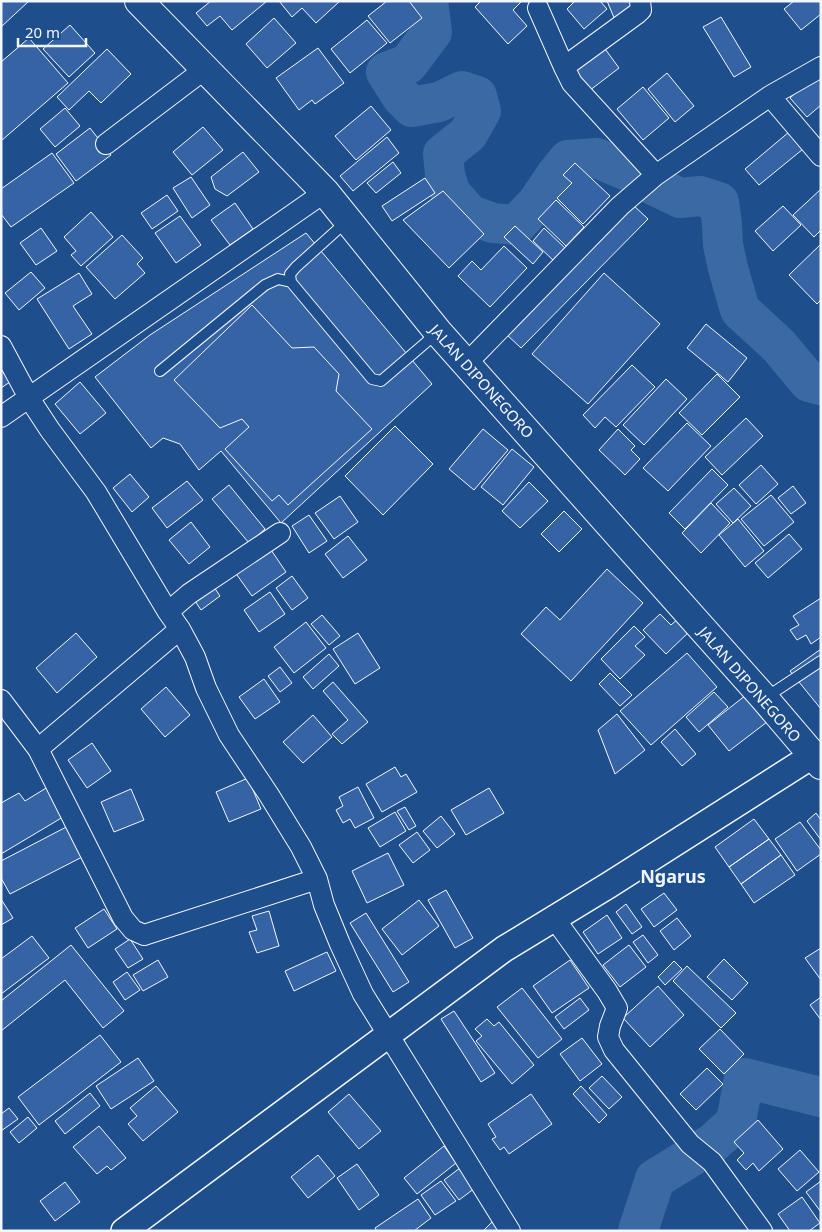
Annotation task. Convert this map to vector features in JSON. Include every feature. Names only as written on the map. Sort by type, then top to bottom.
[{"type":"main road","name":"JALAN DIPONEGORO","points":[[139,1],[325,192],[438,332],[764,698],[816,761]]},
{"type":"street","points":[[564,67],[641,10],[640,1]]},
{"type":"street","points":[[538,8],[572,83],[656,175]]},
{"type":"street","points":[[466,364],[620,206],[656,175],[770,96],[821,67]]},
{"type":"street","points":[[106,144],[205,69]]},
{"type":"street","points":[[770,96],[821,156]]},
{"type":"street","points":[[1,416],[325,192]]},
{"type":"street","points":[[1,346],[29,398],[96,492],[180,629],[195,657],[206,688],[229,735],[301,847],[317,879],[324,905],[363,994],[510,1231]]},
{"type":"street","points":[[168,612],[189,594],[280,533]]},
{"type":"street","points":[[38,749],[180,629]]},
{"type":"street","points":[[1,700],[38,749],[123,918],[133,930],[144,935],[317,879]]},
{"type":"street","points":[[124,1231],[504,949],[816,761]]},
{"type":"street","points":[[554,918],[607,991],[617,1008],[610,1026],[608,1038],[614,1050],[690,1144],[712,1162],[762,1231]]},
{"type":"lane","points":[[348,221],[296,267],[290,274],[291,282],[372,379],[381,380],[438,332]]},
{"type":"lane","points":[[160,370],[265,285],[278,280],[291,282]]},
{"type":"lane","points":[[764,698],[821,661]]},
{"type":"building","points":[[1,1],[29,1],[1,27]]},
{"type":"building","points":[[211,1],[267,1],[232,30],[220,16],[207,26],[196,13]]},
{"type":"building","points":[[279,1],[340,1],[316,23],[302,8],[292,17]]},
{"type":"building","points":[[387,1],[409,1],[422,18],[390,43],[368,16]]},
{"type":"building","points":[[481,1],[522,1],[513,10],[527,26],[508,44],[475,7]]},
{"type":"building","points":[[575,1],[600,1],[607,9],[584,29],[567,9]]},
{"type":"building","points":[[607,1],[636,1],[615,20]]},
{"type":"building","points":[[794,1],[821,1],[821,14],[801,30],[784,9]]},
{"type":"building","points":[[721,17],[751,67],[734,77],[703,27]]},
{"type":"building","points":[[274,18],[296,43],[267,68],[246,44]]},
{"type":"building","points":[[367,20],[387,43],[350,73],[331,49]]},
{"type":"building","points":[[70,25],[95,53],[69,77],[43,49]]},
{"type":"building","points":[[29,38],[68,83],[1,141],[1,62]]},
{"type":"building","points":[[600,42],[619,68],[585,94],[565,67]]},
{"type":"building","points":[[318,48],[344,83],[315,104],[312,100],[299,110],[276,78]]},
{"type":"building","points":[[107,49],[131,74],[101,103],[89,91],[69,110],[57,97]]},
{"type":"building","points":[[667,73],[694,106],[675,122],[648,89]]},
{"type":"building","points":[[816,74],[821,79],[821,105],[807,117],[790,98]]},
{"type":"building","points":[[643,87],[669,118],[643,140],[617,109]]},
{"type":"building","points":[[371,106],[391,130],[356,160],[335,136]]},
{"type":"building","points":[[65,108],[80,126],[55,147],[40,129]]},
{"type":"building","points":[[203,127],[223,150],[192,175],[173,152]]},
{"type":"building","points":[[90,128],[111,155],[76,181],[56,154]]},
{"type":"building","points":[[789,132],[803,149],[759,185],[745,169]]},
{"type":"building","points":[[387,137],[399,153],[353,191],[340,176]]},
{"type":"building","points":[[243,152],[259,172],[227,196],[215,189],[211,177]]},
{"type":"building","points":[[52,153],[74,183],[11,227],[1,214],[1,189]]},
{"type":"building","points":[[393,162],[401,173],[376,193],[367,183]]},
{"type":"building","points":[[575,163],[610,196],[583,224],[557,198],[572,183],[563,175]]},
{"type":"building","points":[[191,177],[210,205],[192,218],[173,188]]},
{"type":"building","points":[[425,178],[435,193],[392,221],[382,206]]},
{"type":"building","points":[[821,189],[821,230],[814,237],[793,215]]},
{"type":"building","points":[[443,191],[484,234],[449,268],[403,220]]},
{"type":"building","points":[[167,195],[178,211],[152,229],[141,213]]},
{"type":"building","points":[[556,200],[584,227],[566,246],[538,219]]},
{"type":"building","points":[[235,203],[253,229],[230,245],[211,220]]},
{"type":"building","points":[[632,204],[648,219],[521,348],[505,333]]},
{"type":"building","points":[[783,206],[801,225],[773,251],[755,231]]},
{"type":"building","points":[[91,212],[113,237],[81,266],[71,255],[76,251],[64,237]]},
{"type":"building","points":[[180,216],[201,245],[176,263],[155,233]]},
{"type":"building","points":[[515,226],[543,252],[533,264],[504,237]]},
{"type":"building","points":[[41,228],[57,251],[36,265],[20,243]]},
{"type":"building","points":[[544,228],[566,249],[555,262],[533,241]]},
{"type":"building","points":[[306,233],[432,384],[281,523],[221,451],[199,470],[180,444],[163,438],[151,448],[95,377],[150,335]]},
{"type":"building","points":[[122,235],[143,258],[137,264],[145,273],[115,299],[86,267]]},
{"type":"building","points":[[821,244],[821,300],[817,304],[789,275]]},
{"type":"building","points":[[504,246],[527,268],[490,307],[458,276],[472,261],[481,270]]},
{"type":"building","points":[[31,272],[45,288],[19,310],[5,293]]},
{"type":"building","points":[[79,273],[92,294],[73,306],[92,334],[69,349],[37,299]]},
{"type":"building","points":[[604,273],[660,324],[588,404],[532,354]]},
{"type":"building","points":[[252,305],[292,348],[314,347],[339,374],[336,391],[372,429],[288,505],[279,495],[272,501],[225,449],[249,427],[242,419],[220,428],[174,380]]},
{"type":"building","points":[[706,324],[747,358],[728,382],[687,348]]},
{"type":"building","points":[[632,365],[655,387],[616,427],[605,417],[595,428],[583,415]]},
{"type":"building","points":[[1,369],[10,382],[1,388]]},
{"type":"building","points":[[717,374],[740,397],[702,435],[679,413]]},
{"type":"building","points":[[666,379],[687,399],[644,445],[623,425]]},
{"type":"building","points":[[80,382],[106,413],[80,434],[55,404]]},
{"type":"building","points":[[746,418],[763,436],[722,475],[705,457]]},
{"type":"building","points":[[687,423],[711,446],[668,491],[643,468]]},
{"type":"building","points":[[395,426],[433,464],[383,515],[345,476]]},
{"type":"building","points":[[483,429],[508,450],[474,490],[449,469]]},
{"type":"building","points":[[618,429],[635,446],[631,450],[640,459],[625,475],[599,450]]},
{"type":"building","points":[[512,449],[534,467],[503,505],[481,487]]},
{"type":"building","points":[[761,465],[778,484],[756,504],[739,485]]},
{"type":"building","points":[[712,469],[728,485],[685,529],[669,513]]},
{"type":"building","points":[[130,474],[149,497],[132,512],[113,488]]},
{"type":"building","points":[[187,481],[203,500],[167,528],[152,508]]},
{"type":"building","points":[[529,482],[548,501],[520,528],[502,511]]},
{"type":"building","points":[[229,485],[265,529],[249,543],[212,499]]},
{"type":"building","points":[[793,486],[806,503],[791,514],[778,498]]},
{"type":"building","points":[[734,488],[751,506],[733,523],[716,504]]},
{"type":"building","points":[[771,495],[794,522],[764,546],[741,519]]},
{"type":"building","points":[[340,496],[358,522],[334,539],[315,513]]},
{"type":"building","points":[[711,503],[730,523],[701,553],[682,533]]},
{"type":"building","points":[[564,511],[582,529],[559,552],[541,534]]},
{"type":"building","points":[[309,515],[327,541],[309,553],[292,526]]},
{"type":"building","points":[[738,519],[764,551],[745,567],[719,535]]},
{"type":"building","points":[[191,522],[210,547],[189,564],[169,540]]},
{"type":"building","points":[[789,534],[802,549],[768,578],[755,563]]},
{"type":"building","points":[[348,536],[367,560],[343,578],[325,554]]},
{"type":"building","points":[[267,544],[286,572],[252,596],[232,568]]},
{"type":"building","points":[[607,569],[643,603],[571,681],[521,634],[546,607],[560,620]]},
{"type":"building","points":[[292,576],[308,598],[292,610],[276,588]]},
{"type":"building","points":[[214,587],[220,596],[201,610],[195,601]]},
{"type":"building","points":[[270,592],[285,614],[259,632],[244,610]]},
{"type":"building","points":[[821,598],[821,637],[811,644],[806,635],[797,640],[790,630],[799,625],[793,616]]},
{"type":"building","points":[[660,614],[671,625],[679,618],[691,630],[666,654],[643,630]]},
{"type":"building","points":[[322,615],[340,636],[329,645],[311,624]]},
{"type":"building","points":[[306,622],[326,648],[294,673],[274,647]]},
{"type":"building","points":[[634,626],[645,637],[635,646],[645,655],[620,679],[601,659]]},
{"type":"building","points":[[76,633],[97,657],[57,693],[36,668]]},
{"type":"building","points":[[358,633],[380,668],[355,684],[333,649]]},
{"type":"building","points":[[821,649],[821,709],[790,671]]},
{"type":"building","points":[[687,653],[717,687],[651,745],[620,711]]},
{"type":"building","points":[[329,654],[339,666],[313,689],[303,677]]},
{"type":"building","points":[[280,667],[292,683],[280,692],[268,676]]},
{"type":"building","points":[[610,673],[632,695],[620,706],[599,684]]},
{"type":"building","points":[[264,679],[280,702],[255,719],[239,697]]},
{"type":"building","points":[[333,682],[368,722],[342,744],[332,734],[348,720],[323,691]]},
{"type":"building","points":[[166,687],[190,715],[165,737],[141,709]]},
{"type":"building","points":[[714,692],[728,707],[699,732],[686,717]]},
{"type":"building","points":[[746,695],[767,722],[729,751],[708,725]]},
{"type":"building","points":[[617,714],[645,750],[615,774],[598,730]]},
{"type":"building","points":[[313,715],[332,737],[303,763],[283,742]]},
{"type":"building","points":[[675,729],[696,754],[682,766],[661,742]]},
{"type":"building","points":[[92,743],[111,771],[87,788],[68,760]]},
{"type":"building","points":[[395,767],[401,777],[406,774],[417,792],[382,812],[366,784]]},
{"type":"building","points":[[248,778],[261,809],[229,822],[216,792]]},
{"type":"building","points":[[51,785],[68,814],[1,854],[1,803],[19,793],[25,801]]},
{"type":"building","points":[[358,787],[374,818],[355,828],[350,819],[343,823],[336,810],[343,806],[339,797]]},
{"type":"building","points":[[489,788],[504,813],[466,835],[451,810]]},
{"type":"building","points":[[131,789],[144,820],[114,832],[101,802]]},
{"type":"building","points":[[405,807],[416,826],[409,830],[397,811]]},
{"type":"building","points":[[395,812],[406,831],[380,847],[368,828]]},
{"type":"building","points":[[816,813],[821,820],[821,840],[807,821]]},
{"type":"building","points":[[441,816],[455,834],[437,848],[423,831]]},
{"type":"building","points":[[754,819],[769,839],[729,867],[715,847]]},
{"type":"building","points":[[800,822],[821,850],[821,854],[797,871],[775,839]]},
{"type":"building","points":[[72,824],[88,854],[10,894],[1,878],[1,861]]},
{"type":"building","points":[[417,832],[430,850],[413,863],[399,845]]},
{"type":"building","points":[[769,839],[781,855],[741,884],[729,867]]},
{"type":"building","points":[[388,853],[404,885],[367,903],[352,871]]},
{"type":"building","points":[[781,855],[795,875],[754,903],[741,884]]},
{"type":"building","points":[[446,890],[473,938],[455,948],[428,900]]},
{"type":"building","points":[[664,893],[677,910],[654,927],[641,909]]},
{"type":"building","points":[[1,899],[13,918],[1,925]]},
{"type":"building","points":[[419,900],[439,926],[402,955],[382,929]]},
{"type":"building","points":[[626,904],[642,927],[632,934],[616,912]]},
{"type":"building","points":[[104,909],[117,929],[88,948],[75,928]]},
{"type":"building","points":[[269,911],[279,946],[257,953],[249,932],[257,930],[252,916]]},
{"type":"building","points":[[366,913],[409,982],[393,992],[350,923]]},
{"type":"building","points":[[607,915],[622,938],[598,954],[583,932]]},
{"type":"building","points":[[677,918],[691,936],[674,950],[660,931]]},
{"type":"building","points":[[643,935],[658,955],[648,963],[633,942]]},
{"type":"building","points":[[32,936],[49,958],[1,994],[1,959]]},
{"type":"building","points":[[130,939],[143,959],[128,968],[115,949]]},
{"type":"building","points":[[71,945],[124,1011],[103,1028],[65,980],[1,1031],[1,1001]]},
{"type":"building","points":[[629,945],[646,967],[620,987],[603,965]]},
{"type":"building","points":[[821,948],[821,980],[805,958]]},
{"type":"building","points":[[327,952],[336,971],[294,991],[285,971]]},
{"type":"building","points":[[724,959],[748,983],[732,1000],[707,977]]},
{"type":"building","points":[[158,960],[168,977],[143,991],[133,975]]},
{"type":"building","points":[[570,960],[589,988],[552,1013],[533,986]]},
{"type":"building","points":[[674,961],[682,969],[665,985],[658,977]]},
{"type":"building","points":[[687,966],[736,1013],[721,1028],[673,981]]},
{"type":"building","points":[[127,972],[140,990],[125,1000],[113,982]]},
{"type":"building","points":[[658,986],[684,1015],[650,1047],[623,1018]]},
{"type":"building","points":[[522,988],[562,1039],[538,1058],[497,1007]]},
{"type":"building","points":[[821,997],[821,1020],[810,1005]]},
{"type":"building","points":[[580,998],[589,1010],[564,1029],[555,1017]]},
{"type":"building","points":[[454,1011],[495,1073],[481,1082],[441,1019]]},
{"type":"building","points":[[487,1019],[494,1026],[499,1022],[534,1065],[512,1084],[476,1041],[482,1036],[475,1029]]},
{"type":"building","points":[[720,1029],[744,1054],[724,1074],[699,1049]]},
{"type":"building","points":[[100,1035],[121,1062],[39,1125],[18,1097]]},
{"type":"building","points":[[582,1038],[602,1064],[580,1081],[560,1054]]},
{"type":"building","points":[[138,1058],[154,1081],[111,1109],[96,1086]]},
{"type":"building","points":[[707,1068],[723,1084],[696,1110],[680,1094]]},
{"type":"building","points":[[602,1076],[622,1097],[609,1109],[589,1088]]},
{"type":"building","points":[[156,1086],[178,1112],[143,1141],[128,1124],[137,1116],[130,1108]]},
{"type":"building","points":[[581,1086],[607,1115],[599,1123],[573,1094]]},
{"type":"building","points":[[90,1093],[100,1106],[65,1134],[55,1121]]},
{"type":"building","points":[[349,1094],[381,1131],[359,1149],[328,1112]]},
{"type":"building","points":[[531,1094],[552,1124],[509,1154],[504,1147],[500,1150],[492,1139],[496,1137],[488,1124]]},
{"type":"building","points":[[9,1108],[18,1119],[1,1131],[1,1114]]},
{"type":"building","points":[[28,1117],[37,1128],[19,1143],[10,1132]]},
{"type":"building","points":[[758,1120],[783,1149],[759,1171],[753,1163],[746,1170],[737,1160],[744,1153],[734,1142]]},
{"type":"building","points":[[99,1126],[126,1158],[111,1170],[107,1166],[97,1174],[73,1147]]},
{"type":"building","points":[[444,1146],[456,1163],[417,1194],[404,1178]]},
{"type":"building","points":[[800,1150],[819,1172],[797,1191],[778,1169]]},
{"type":"building","points":[[318,1155],[335,1176],[308,1198],[291,1177]]},
{"type":"building","points":[[357,1164],[379,1195],[359,1210],[337,1178]]},
{"type":"building","points":[[464,1165],[479,1185],[459,1200],[444,1180]]},
{"type":"building","points":[[441,1181],[456,1201],[435,1215],[421,1195]]},
{"type":"building","points":[[821,1181],[821,1212],[806,1192]]},
{"type":"building","points":[[65,1182],[80,1202],[55,1221],[40,1201]]},
{"type":"building","points":[[802,1197],[820,1223],[809,1231],[790,1231],[778,1214]]},
{"type":"building","points":[[418,1199],[431,1218],[414,1231],[377,1231],[375,1228]]},
{"type":"building","points":[[492,1222],[499,1231],[483,1231]]},
{"type":"waterway","points":[[428,1],[432,32],[408,64],[386,72],[401,96],[412,107],[439,102],[462,91],[477,96],[481,111],[468,134],[443,154],[445,174],[450,192],[470,215],[493,223],[516,225],[537,203],[568,160],[597,158],[637,175]]},
{"type":"waterway","points":[[653,185],[680,198],[700,196],[719,202],[723,245],[740,310],[779,346],[809,382],[821,385]]},
{"type":"waterway","points":[[638,1231],[655,1179],[713,1143],[736,1122],[744,1078],[821,1097]]},
{"type":"district","name":"Ngarus","points":[[673,876]]}]
